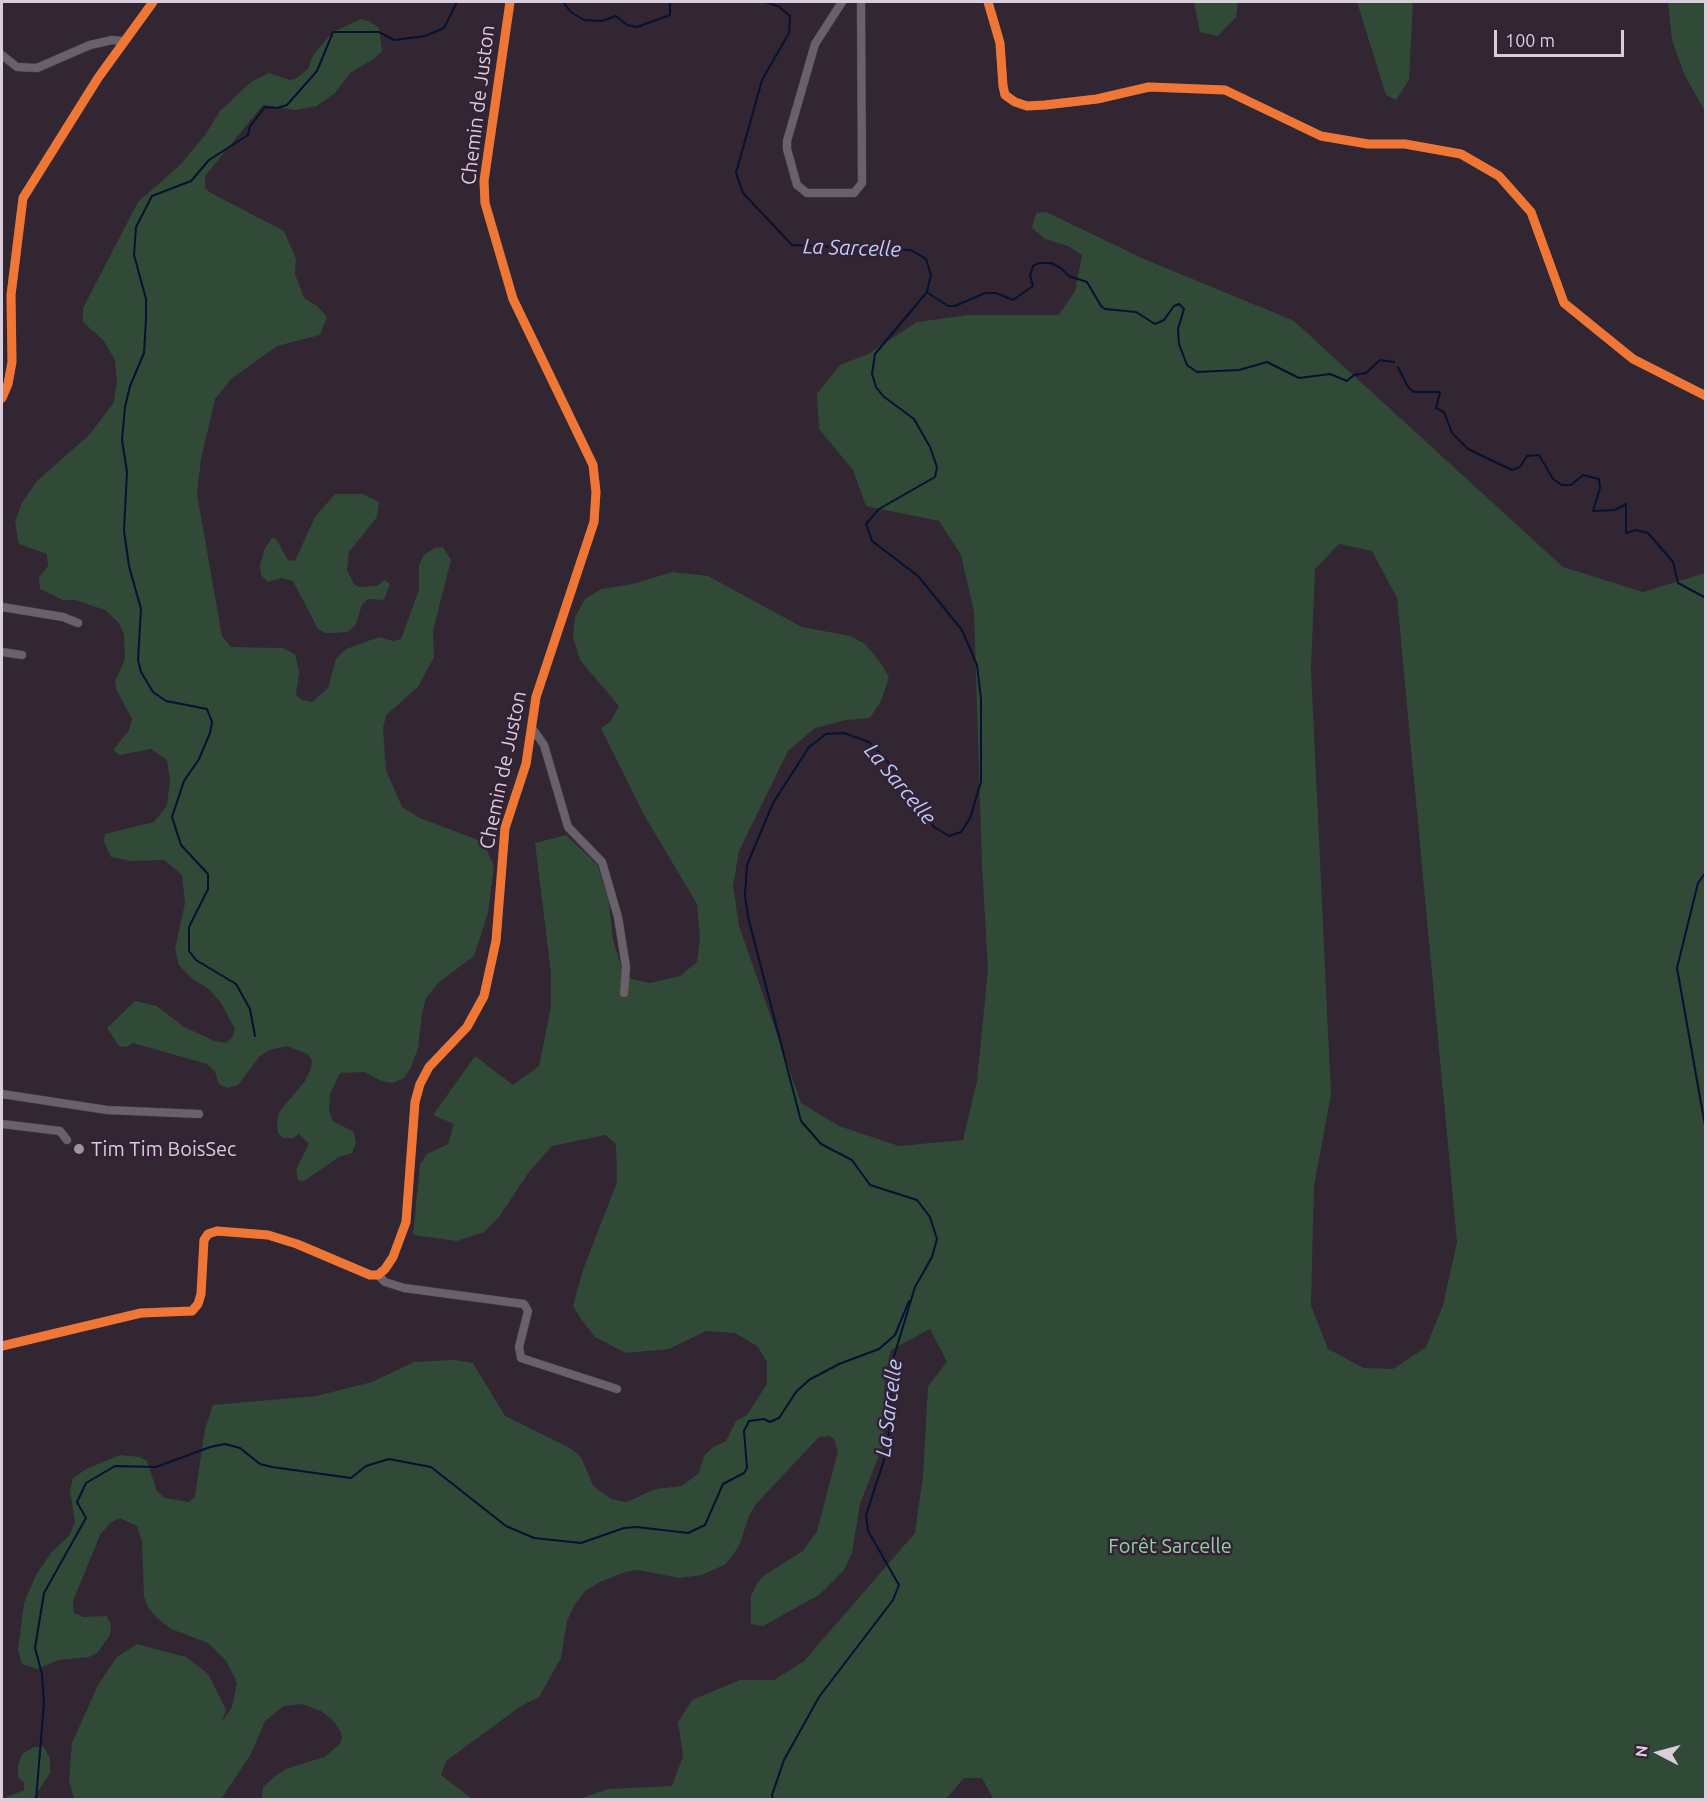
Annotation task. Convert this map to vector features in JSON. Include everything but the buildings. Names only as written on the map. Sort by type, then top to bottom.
[{"type":"street","points":[[2,398],[8,384],[12,362],[12,295],[23,198],[123,41],[153,2]]},
{"type":"street","name":"Chemin de Juston","points":[[378,1275],[393,1257],[406,1222],[415,1102],[420,1084],[429,1067],[467,1027],[484,996],[496,941],[506,828],[526,764],[536,697],[544,665],[594,522],[596,492],[593,465],[513,299],[484,203],[485,170],[510,2]]},
{"type":"street","points":[[842,2],[815,44],[788,141],[787,149],[797,185],[807,193],[854,192],[862,183],[861,2]]},
{"type":"street","points":[[988,2],[1000,44],[1005,95],[1027,106],[1096,99],[1149,87],[1225,90],[1321,136],[1368,144],[1405,144],[1461,154],[1499,176],[1531,212],[1564,303],[1633,359],[1706,396]]},
{"type":"street","points":[[2,55],[17,67],[37,68],[90,45],[112,40],[123,41]]},
{"type":"street","points":[[2,607],[63,617],[78,623]]},
{"type":"street","points":[[2,652],[22,655]]},
{"type":"street","points":[[532,728],[544,745],[568,827],[602,862],[618,916],[626,967],[624,993]]},
{"type":"street","points":[[2,1094],[106,1110],[199,1113]]},
{"type":"street","points":[[2,1124],[60,1131],[67,1140]]},
{"type":"street","points":[[2,1346],[141,1313],[192,1311],[198,1304],[201,1294],[204,1240],[208,1234],[217,1231],[268,1235],[297,1244],[369,1275],[378,1275],[385,1282],[404,1288],[524,1304],[528,1311],[519,1347],[521,1358],[617,1389]]},
{"type":"green space","points":[[1194,2],[1238,2],[1236,17],[1218,36],[1200,32]]},
{"type":"green space","points":[[1357,2],[1413,2],[1409,80],[1396,100],[1386,95]]},
{"type":"green space","points":[[1668,2],[1705,2],[1705,111],[1685,76],[1672,40]]},
{"type":"green space","points":[[361,19],[379,28],[382,51],[374,59],[350,73],[335,93],[317,106],[296,110],[263,105],[205,176],[205,188],[211,193],[284,231],[296,259],[295,274],[304,298],[317,306],[327,317],[320,335],[277,346],[231,379],[215,399],[201,459],[197,494],[222,636],[231,647],[283,648],[295,654],[299,672],[296,695],[302,700],[312,702],[328,688],[336,659],[346,649],[379,637],[393,641],[401,639],[419,590],[419,565],[424,555],[435,548],[443,547],[451,560],[433,631],[434,657],[418,687],[386,715],[383,729],[386,770],[402,807],[420,818],[483,842],[494,866],[488,913],[474,956],[438,983],[426,998],[418,1048],[411,1067],[404,1078],[393,1083],[381,1081],[365,1072],[340,1073],[330,1094],[329,1110],[333,1121],[354,1132],[356,1143],[352,1153],[339,1157],[304,1181],[298,1180],[296,1170],[309,1144],[299,1134],[293,1138],[283,1138],[278,1133],[277,1126],[279,1112],[305,1081],[311,1068],[312,1061],[308,1054],[286,1046],[270,1050],[260,1056],[238,1085],[227,1088],[219,1084],[215,1072],[207,1064],[133,1043],[127,1047],[119,1046],[107,1028],[135,1001],[157,1006],[184,1027],[215,1041],[226,1043],[233,1036],[235,1029],[221,1003],[209,989],[192,979],[179,965],[175,949],[185,903],[182,875],[164,860],[131,861],[111,857],[104,842],[105,834],[154,822],[167,805],[170,780],[167,760],[151,749],[120,755],[113,750],[129,730],[132,719],[116,689],[115,681],[125,659],[124,634],[118,622],[105,610],[75,600],[63,600],[40,589],[39,577],[48,566],[47,554],[19,544],[15,522],[22,503],[37,481],[90,434],[114,402],[117,382],[115,360],[103,340],[83,322],[83,308],[138,202],[180,165],[205,135],[220,111],[251,82],[269,73],[290,80],[295,79],[308,69],[313,55],[333,32]]},
{"type":"green space","name":"Forêt Sarcelle","points":[[1046,212],[1142,258],[1294,321],[1563,567],[1643,592],[1705,573],[1705,1799],[994,1800],[982,1778],[964,1778],[946,1799],[580,1799],[608,1789],[672,1786],[683,1756],[678,1722],[692,1700],[740,1680],[774,1680],[804,1661],[915,1533],[923,1476],[928,1386],[947,1362],[930,1329],[891,1350],[885,1376],[883,1445],[860,1504],[852,1553],[844,1570],[819,1595],[763,1626],[751,1624],[751,1596],[757,1584],[763,1576],[803,1551],[817,1531],[838,1451],[834,1439],[829,1436],[819,1437],[756,1504],[749,1516],[739,1546],[726,1564],[702,1575],[679,1578],[638,1570],[625,1572],[585,1591],[567,1621],[561,1658],[539,1697],[521,1706],[446,1761],[441,1775],[472,1799],[262,1799],[263,1787],[274,1777],[286,1769],[324,1757],[339,1745],[342,1739],[341,1732],[333,1720],[321,1711],[302,1704],[284,1706],[265,1721],[251,1754],[221,1799],[171,1799],[171,1796],[169,1800],[74,1799],[69,1780],[72,1743],[98,1685],[117,1657],[137,1644],[186,1657],[208,1674],[226,1710],[222,1722],[232,1707],[237,1683],[227,1662],[208,1643],[171,1629],[148,1607],[144,1597],[142,1541],[137,1526],[120,1518],[111,1522],[100,1535],[73,1601],[74,1613],[83,1617],[107,1616],[111,1625],[110,1635],[97,1653],[89,1657],[59,1660],[37,1669],[22,1664],[18,1650],[24,1603],[36,1575],[51,1553],[69,1536],[75,1522],[70,1490],[73,1478],[88,1468],[120,1455],[140,1457],[147,1461],[157,1491],[165,1498],[189,1502],[195,1497],[205,1429],[213,1405],[316,1396],[372,1382],[414,1362],[454,1360],[473,1363],[505,1416],[570,1448],[581,1457],[593,1485],[611,1499],[626,1502],[656,1489],[682,1486],[699,1473],[704,1456],[713,1447],[726,1441],[736,1421],[747,1415],[767,1384],[767,1362],[757,1346],[735,1333],[706,1331],[669,1349],[626,1353],[595,1337],[581,1319],[573,1306],[583,1270],[617,1182],[616,1144],[605,1135],[552,1146],[529,1172],[499,1217],[484,1232],[457,1241],[413,1235],[420,1164],[427,1154],[448,1144],[454,1124],[433,1115],[475,1056],[513,1085],[539,1066],[551,1006],[551,973],[535,843],[566,835],[597,864],[609,902],[613,940],[622,969],[632,979],[650,983],[680,976],[697,962],[700,939],[697,904],[644,815],[601,728],[610,722],[619,706],[580,660],[573,637],[575,617],[585,599],[601,589],[633,584],[672,572],[708,576],[802,627],[850,636],[865,644],[880,662],[889,677],[881,701],[870,718],[846,720],[815,728],[788,751],[739,851],[733,886],[739,926],[801,1103],[839,1126],[899,1146],[963,1140],[977,1081],[988,969],[982,866],[974,612],[961,555],[939,521],[866,506],[853,470],[819,429],[817,394],[840,365],[868,354],[917,322],[969,315],[1059,315],[1075,291],[1082,255],[1068,246],[1045,239],[1032,228],[1036,213]],"holes":[[[1339,544],[1372,551],[1397,598],[1457,1242],[1443,1305],[1426,1347],[1393,1369],[1364,1368],[1328,1349],[1311,1305],[1314,1186],[1331,1095],[1311,669],[1315,569]]]},
{"type":"green space","points":[[335,494],[363,494],[379,502],[377,517],[349,552],[347,570],[354,584],[359,587],[377,586],[385,580],[390,584],[384,600],[368,599],[362,605],[355,626],[347,632],[325,633],[318,629],[293,581],[281,578],[268,582],[261,575],[260,565],[265,548],[272,538],[276,539],[288,560],[295,561],[315,517]]},
{"type":"green space","points":[[34,1747],[44,1747],[50,1759],[50,1773],[33,1799],[2,1799],[24,1790],[24,1783],[18,1777],[18,1765],[22,1754]]},
{"type":"waterway","points":[[255,1036],[250,1009],[236,984],[196,960],[189,951],[189,927],[208,889],[208,874],[181,845],[172,817],[184,781],[199,759],[212,722],[207,709],[166,701],[153,692],[141,672],[138,660],[141,609],[129,566],[124,531],[127,472],[122,440],[125,407],[130,386],[144,353],[146,299],[134,255],[136,227],[152,196],[191,181],[209,160],[248,135],[250,126],[265,107],[277,108],[287,105],[317,71],[333,32],[379,32],[394,40],[425,36],[444,28],[457,2]]},
{"type":"waterway","points":[[563,2],[571,12],[584,20],[602,21],[616,16],[627,25],[637,27],[670,15],[670,2]]},
{"type":"waterway","name":"La Sarcelle","points":[[765,2],[778,6],[790,16],[789,33],[762,80],[736,173],[743,193],[792,245],[911,250],[926,259],[931,275],[927,292],[875,354],[872,374],[876,387],[883,396],[914,419],[930,447],[937,467],[935,477],[879,509],[866,524],[872,541],[918,576],[962,630],[977,665],[981,699],[981,782],[970,818],[961,832],[949,836],[934,827],[885,758],[869,742],[844,733],[826,734],[809,747],[773,803],[747,865],[745,895],[748,917],[801,1121],[821,1144],[852,1160],[870,1185],[917,1200],[930,1217],[937,1239],[932,1257],[915,1287],[892,1363],[888,1448],[866,1515],[868,1531],[899,1585],[893,1600],[819,1697],[784,1760],[772,1795],[773,1800]]},
{"type":"waterway","points":[[928,293],[948,306],[955,306],[985,293],[996,293],[1013,300],[1033,286],[1030,275],[1033,266],[1039,263],[1051,263],[1061,268],[1069,276],[1087,282],[1105,309],[1136,312],[1155,324],[1164,320],[1174,306],[1179,304],[1184,309],[1178,329],[1179,344],[1187,365],[1197,372],[1239,370],[1267,362],[1299,378],[1330,374],[1347,381],[1354,375],[1366,373],[1380,360],[1394,362]]},
{"type":"waterway","points":[[1398,367],[1408,387],[1414,392],[1440,392],[1436,408],[1444,412],[1452,433],[1468,449],[1512,470],[1520,467],[1527,456],[1539,455],[1553,479],[1562,485],[1571,485],[1583,475],[1599,479],[1600,488],[1593,511],[1615,510],[1626,504],[1626,533],[1636,530],[1648,533],[1673,562],[1678,583],[1706,598]]},
{"type":"waterway","points":[[1706,872],[1698,883],[1677,968],[1706,1131]]},
{"type":"waterway","points":[[36,1800],[44,1703],[42,1674],[35,1648],[44,1593],[86,1518],[77,1502],[86,1483],[115,1466],[156,1467],[210,1447],[225,1444],[240,1448],[260,1464],[351,1478],[366,1466],[389,1459],[431,1467],[506,1526],[534,1538],[581,1543],[624,1528],[637,1527],[688,1533],[705,1525],[723,1484],[744,1473],[747,1468],[744,1431],[749,1421],[764,1419],[770,1422],[779,1418],[796,1392],[809,1380],[839,1364],[879,1349],[895,1335],[909,1301]]},
{"type":"cycle path","points":[[2,398],[8,384],[12,362],[11,295],[23,198],[98,78],[153,2]]},
{"type":"cycle path","points":[[2,1346],[141,1313],[192,1311],[198,1304],[201,1294],[204,1240],[208,1234],[217,1231],[268,1235],[297,1244],[370,1275],[378,1275],[393,1257],[406,1222],[415,1102],[420,1084],[429,1067],[467,1027],[484,996],[496,941],[505,828],[526,764],[536,697],[594,522],[596,492],[593,465],[513,299],[485,203],[484,181],[510,2]]},
{"type":"cycle path","points":[[988,2],[1000,43],[1005,95],[1027,106],[1097,99],[1149,87],[1225,90],[1321,136],[1368,144],[1405,144],[1461,154],[1499,176],[1531,212],[1564,303],[1633,359],[1706,396]]},
{"type":"place","name":"Tim Tim BoisSec","points":[[79,1149]]}]
